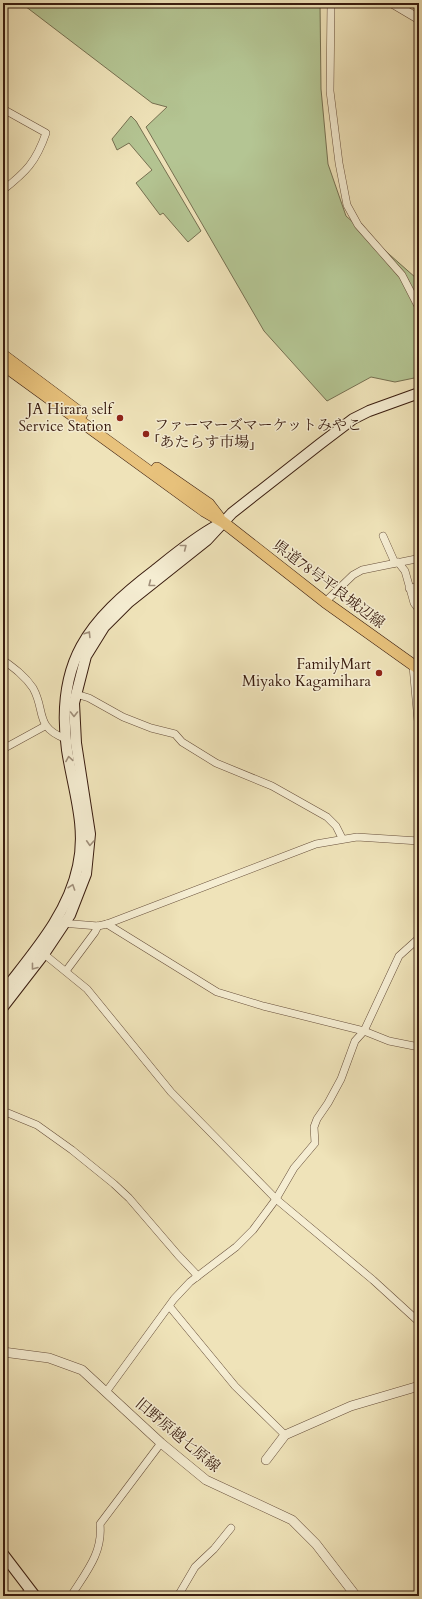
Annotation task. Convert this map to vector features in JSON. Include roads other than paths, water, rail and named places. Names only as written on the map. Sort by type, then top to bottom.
[{"type":"main road","name":"県道78号平良城辺線","points":[[3,355],[123,445],[209,504],[223,522]]},
{"type":"main road","name":"県道78号平良城辺線","points":[[3,365],[204,511],[223,522],[325,602],[417,668]]},
{"type":"main road","points":[[3,992],[60,923],[79,896],[86,874],[90,834],[74,730],[76,694],[86,656],[104,627],[129,602],[206,540],[223,522],[262,489],[353,420],[381,405],[419,393]]},
{"type":"main road","points":[[3,1007],[44,954],[60,923],[72,889],[78,866],[80,847],[79,813],[66,740],[65,705],[67,684],[72,664],[93,626],[106,611],[140,581],[199,535],[223,522]]},
{"type":"main road","points":[[3,1554],[30,1595]]},
{"type":"street","points":[[331,3],[330,91],[339,163],[347,204],[358,225],[402,275],[419,308]]},
{"type":"street","points":[[392,3],[419,19]]},
{"type":"street","points":[[3,108],[46,133],[41,148],[25,172],[3,190]]},
{"type":"street","points":[[383,536],[397,562],[405,571],[414,603],[419,610]]},
{"type":"street","points":[[325,602],[353,575],[362,570],[416,558],[419,556]]},
{"type":"street","points":[[409,588],[419,587]]},
{"type":"street","points":[[3,660],[24,676],[33,688],[45,726],[53,734],[66,740]]},
{"type":"street","points":[[417,668],[419,721]]},
{"type":"street","points":[[76,694],[89,698],[123,717],[151,728],[167,730],[175,734],[182,742],[216,763],[272,786],[328,817],[336,826],[342,838]]},
{"type":"street","points":[[3,749],[45,726]]},
{"type":"street","points":[[60,923],[98,926],[107,924],[316,844],[342,838],[357,837],[419,841]]},
{"type":"street","points":[[107,924],[217,992],[263,1006],[364,1031],[389,1041],[419,1047]]},
{"type":"street","points":[[66,971],[98,926]]},
{"type":"street","points":[[106,1392],[190,1282],[244,1239],[276,1199],[294,1168],[314,1143],[314,1127],[317,1119],[328,1103],[341,1079],[355,1041],[364,1031],[399,956],[419,938]]},
{"type":"street","points":[[44,954],[87,989],[171,1092],[276,1199],[419,1322]]},
{"type":"street","points":[[3,1111],[37,1125],[72,1150],[114,1184],[129,1198],[178,1255],[195,1272],[197,1277]]},
{"type":"street","points":[[170,1307],[235,1386],[285,1435]]},
{"type":"street","name":"旧野原越七原線","points":[[3,1352],[49,1358],[82,1370],[161,1443],[206,1480],[292,1520],[316,1544],[356,1596]]},
{"type":"street","points":[[266,1460],[285,1435],[351,1406],[419,1386]]},
{"type":"street","points":[[71,1596],[98,1551],[101,1538],[100,1524],[161,1443]]},
{"type":"street","points":[[178,1596],[195,1567],[214,1549],[231,1528]]},
{"type":"place","name":"JA Hirara self Service Station","points":[[120,418]]},
{"type":"place","name":"ファーマーズマーケットみやこ 「あたらす市場」","points":[[146,434]]},
{"type":"place","name":"FamilyMart Miyako Kagamihara","points":[[379,673]]}]
